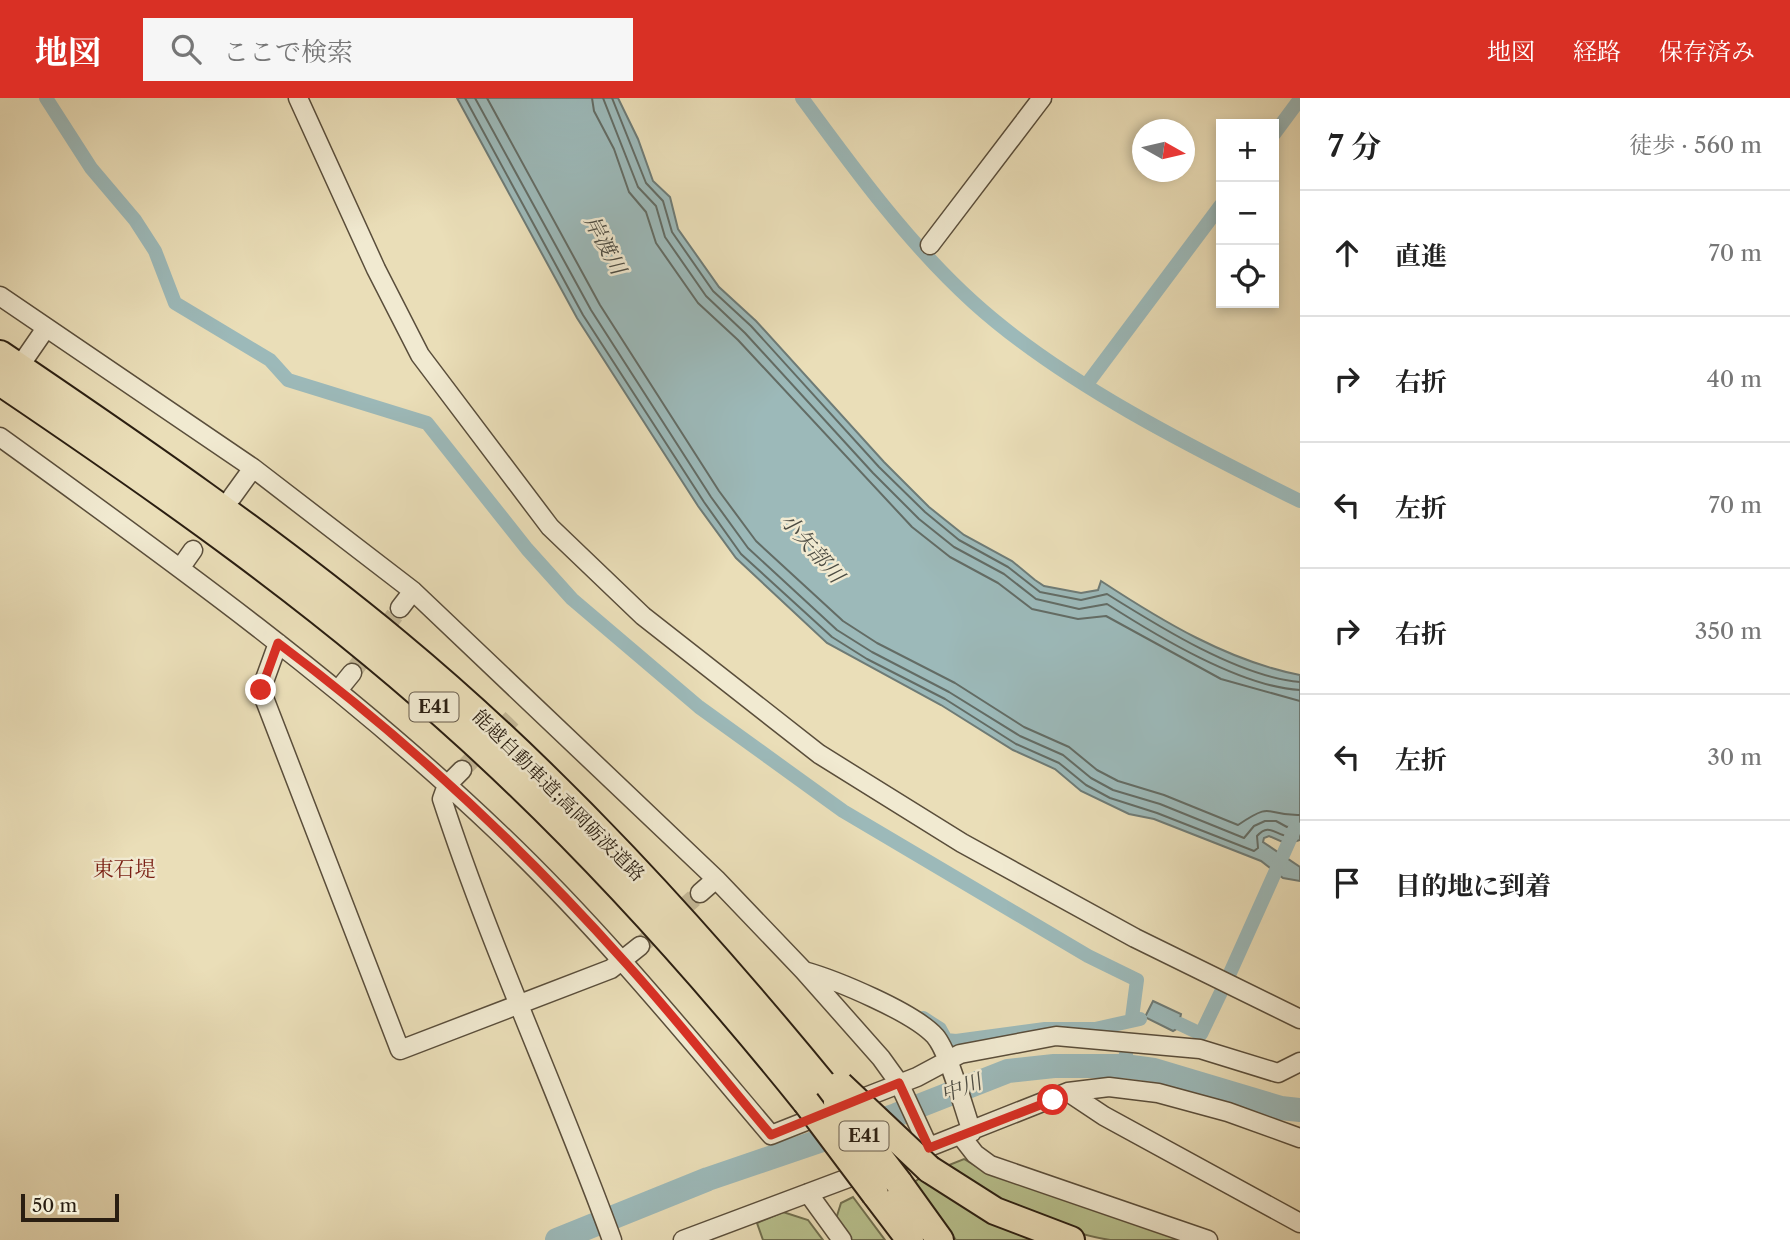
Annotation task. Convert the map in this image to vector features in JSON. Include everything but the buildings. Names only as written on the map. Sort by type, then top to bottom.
[{"type":"highway","name":"能越自動車道;高岡砺波道路","points":[[13,356],[316,577],[485,720],[750,984],[825,1092],[899,1183],[940,1240]]},
{"type":"highway","name":"能越自動車道;高岡砺波道路","points":[[0,382],[116,461],[270,572],[468,736],[542,807],[687,958],[825,1092],[875,1194],[910,1240]]},
{"type":"highway","points":[[825,1092],[929,1159],[995,1211],[1071,1240]]},
{"type":"highway","points":[[875,1194],[904,1240]]},
{"type":"street","points":[[298,98],[376,269],[420,355],[550,527],[643,616],[820,754],[962,843],[1135,939],[1300,1020]]},
{"type":"street","points":[[930,245],[1042,98]]},
{"type":"street","points":[[0,296],[253,468],[413,591],[716,879],[804,971],[881,1058],[901,1087],[929,1159]]},
{"type":"street","points":[[13,356],[46,328]]},
{"type":"street","points":[[0,437],[181,567],[339,689],[447,785],[499,833],[624,961],[771,1135],[949,1068],[960,1054],[1056,1036],[1200,1049],[1278,1073],[1300,1062]]},
{"type":"street","points":[[232,496],[253,468]]},
{"type":"street","points":[[181,567],[193,550]]},
{"type":"street","points":[[400,608],[413,591]]},
{"type":"street","points":[[278,643],[261,690],[400,1050],[611,969],[640,946]]},
{"type":"street","points":[[339,689],[352,673]]},
{"type":"street","points":[[517,713],[530,700]]},
{"type":"street","points":[[461,771],[447,785],[442,799],[470,885],[521,1002],[611,1238]]},
{"type":"street","points":[[700,893],[716,879]]},
{"type":"street","points":[[804,971],[837,980],[901,1013],[935,1036],[961,1100],[967,1134],[975,1154],[990,1165],[1209,1240]]},
{"type":"street","points":[[684,1240],[808,1193],[929,1159],[967,1134],[1068,1092],[1109,1087],[1158,1093],[1228,1112],[1300,1138]]},
{"type":"street","points":[[1068,1092],[1104,1116],[1300,1223]]},
{"type":"street","points":[[808,1193],[842,1240]]},
{"type":"green space","points":[[964,1159],[976,1166],[1195,1240],[1110,1240],[1067,1229],[1002,1202],[944,1167]]},
{"type":"green space","points":[[924,1176],[1039,1240],[956,1240],[914,1182]]},
{"type":"green space","points":[[853,1197],[885,1240],[851,1240],[836,1219],[841,1203]]},
{"type":"green space","points":[[783,1212],[808,1220],[823,1240],[763,1240],[757,1223]]},
{"type":"water","points":[[457,98],[618,98],[638,139],[653,181],[670,197],[678,229],[719,287],[756,321],[884,462],[929,507],[964,535],[1012,561],[1044,586],[1081,593],[1098,590],[1101,581],[1172,625],[1221,650],[1273,669],[1300,675],[1300,840],[1287,844],[1269,836],[1264,838],[1263,842],[1300,867],[1300,881],[1283,878],[1261,861],[1154,819],[1129,814],[1081,791],[1055,769],[1013,750],[941,705],[827,643],[736,558],[698,506],[577,318]]},
{"type":"water","points":[[1153,1001],[1181,1014],[1178,1028],[1173,1031],[1147,1018],[1141,1021],[1139,1016],[1146,1015]]},
{"type":"waterway","points":[[46,98],[91,168],[135,220],[155,251],[175,303],[270,360],[288,380],[427,423],[527,549],[572,599],[699,707],[843,811],[1088,956],[1137,980],[1132,1018]]},
{"type":"waterway","points":[[802,98],[862,178],[926,255],[973,302],[1008,331],[1046,359],[1129,412],[1300,501]]},
{"type":"waterway","points":[[1279,127],[1300,99]]},
{"type":"waterway","points":[[1087,384],[1216,212]]},
{"type":"waterway","points":[[1230,973],[1295,828]]},
{"type":"waterway","points":[[1180,1024],[1201,1034],[1222,990]]},
{"type":"waterway","points":[[923,1018],[940,1029],[946,1040],[956,1041],[1045,1029],[1095,1029],[1140,1019]]},
{"type":"waterway","points":[[1124,1066],[1126,1054]]},
{"type":"waterway","name":"中川","points":[[557,1240],[708,1179],[896,1115],[1008,1071],[1054,1066],[1124,1066],[1154,1070],[1281,1108],[1300,1110]]},
{"type":"tunnel","points":[[352,673],[400,608]]},
{"type":"tunnel","points":[[462,770],[517,713]]},
{"type":"tunnel","points":[[640,946],[700,893]]},
{"type":"district","name":"東石堤","points":[[124,869]]},
{"type":"route","points":[[261,690],[278,643],[339,689],[499,833],[624,961],[771,1135],[899,1083],[929,1148],[1053,1100]]},
{"type":"water label","name":"岸渡川","points":[[605,245]]},
{"type":"water label","name":"小矢部川","points":[[812,548]]}]
